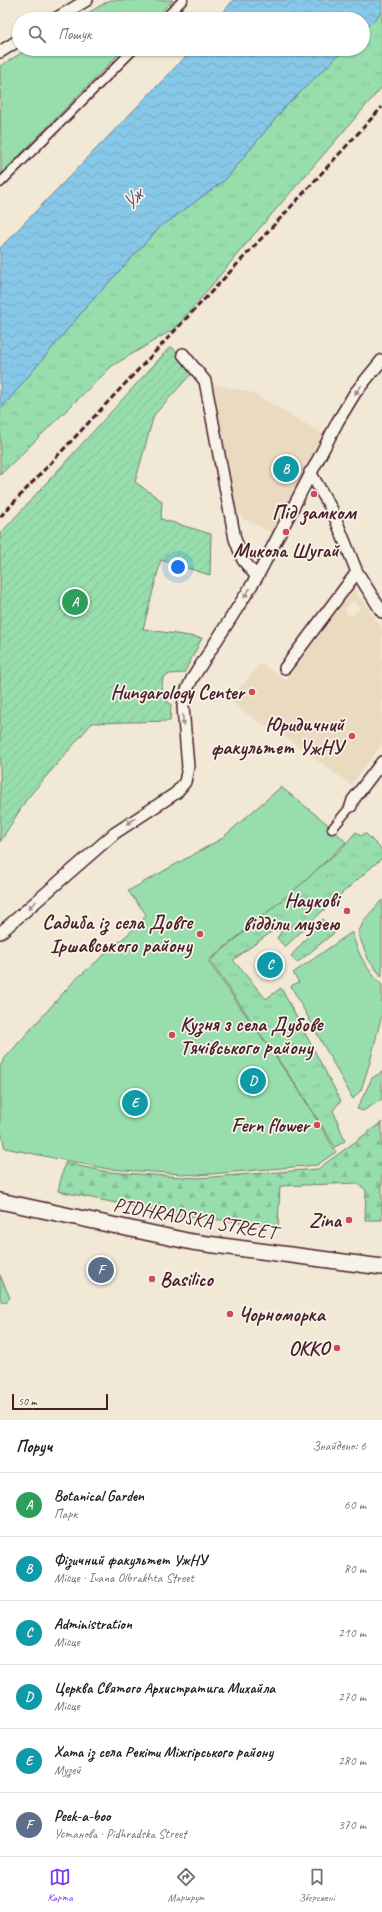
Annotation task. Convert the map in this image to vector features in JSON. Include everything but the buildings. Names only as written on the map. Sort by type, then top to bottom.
[{"type":"main road","name":"PIDHRADSKA STREET","points":[[0,1201],[192,1242],[380,1264]]},
{"type":"street","points":[[67,12],[87,0]]},
{"type":"street","points":[[171,12],[183,0]]},
{"type":"street","points":[[0,52],[12,44]]},
{"type":"street","points":[[0,184],[127,56]]},
{"type":"street","points":[[183,354],[205,381],[235,539],[243,560],[251,572],[257,577]]},
{"type":"street","points":[[0,933],[115,833],[176,793],[185,782],[188,767],[183,707],[185,694],[192,679],[257,577],[310,472],[355,393],[382,360]]},
{"type":"street","points":[[310,472],[332,510],[357,572],[382,612]]},
{"type":"street","points":[[285,668],[357,572]]},
{"type":"street","points":[[332,829],[351,806],[353,800],[382,762]]},
{"type":"shaded area","points":[[213,384],[253,393],[323,434],[274,534],[244,519],[231,507]]},
{"type":"shaded area","points":[[353,588],[382,628],[382,744],[351,785],[290,740],[243,712],[232,702],[239,693],[237,691],[261,663],[286,681]],"holes":[[[353,601],[360,608],[351,617],[344,610]]]},
{"type":"green space","points":[[110,0],[173,0],[161,12],[90,12]]},
{"type":"green space","points":[[382,12],[382,87],[245,245],[177,327],[112,366],[0,475],[0,410],[88,305],[158,229],[225,180],[285,107],[338,56],[370,56],[370,24]]},
{"type":"green space","points":[[16,56],[117,56],[1,174],[0,66]]},
{"type":"green space","points":[[171,346],[181,357],[191,374],[154,415],[135,482],[162,501],[161,519],[211,534],[210,575],[161,560],[143,629],[202,638],[184,673],[170,674],[163,678],[161,692],[168,694],[167,702],[171,704],[170,721],[92,723],[26,800],[0,842],[0,534]]},
{"type":"green space","points":[[281,787],[326,823],[346,842],[305,881],[208,961],[300,1092],[336,1152],[317,1165],[198,1175],[108,1169],[5,1148],[0,1128],[0,1066],[6,1057],[74,981],[142,922],[146,914],[128,891],[221,839]]},
{"type":"green space","points":[[356,832],[361,836],[365,833],[382,850],[382,858],[331,903],[285,947],[277,938],[282,931],[274,930],[233,960],[266,999],[281,988],[341,1101],[333,1110],[345,1141],[335,1147],[300,1091],[210,961],[340,850]]},
{"type":"green space","points":[[382,900],[382,977],[368,959],[358,933],[365,919]]},
{"type":"green space","points":[[323,919],[335,932],[297,963],[291,956]]},
{"type":"green space","points":[[352,932],[363,961],[382,985],[382,1014],[370,1062],[361,1090],[353,1099],[291,986],[299,982],[293,973]]},
{"type":"green space","points":[[382,1072],[382,1099],[363,1111],[357,1109],[372,1078]]},
{"type":"green space","points":[[382,1122],[382,1220],[365,1220],[366,1190],[357,1183],[280,1186],[278,1226],[174,1215],[58,1191],[65,1163],[108,1172],[198,1178],[318,1169]]},
{"type":"green space","points":[[0,1275],[10,1298],[6,1302],[0,1301]]},
{"type":"water","points":[[233,0],[382,0],[382,12],[370,24],[370,12],[224,12]]},
{"type":"water","name":"Уж","points":[[186,56],[338,56],[285,107],[225,180],[158,229],[88,305],[0,410],[0,248]]},
{"type":"railway","points":[[0,517],[289,209],[382,107]]},
{"type":"place","name":"Фізичний факультет УжНУ","points":[[286,469]]},
{"type":"place","name":"Під замком","points":[[314,494]]},
{"type":"place","name":"Микола Шугай","points":[[286,532]]},
{"type":"place","name":"Botanical Garden","points":[[75,602]]},
{"type":"place","name":"Hungarology Center","points":[[252,692]]},
{"type":"place","name":"Юридичний факультет УжНУ","points":[[352,736]]},
{"type":"place","name":"Наукові відділи музею","points":[[347,911]]},
{"type":"place","name":"Садиба із села Довге Іршавського району","points":[[200,934]]},
{"type":"place","name":"Administration","points":[[270,965]]},
{"type":"place","name":"Кузня з села Дубове Тячівського району","points":[[172,1035]]},
{"type":"place","name":"Церква Святого Архистратига Михайла","points":[[253,1081]]},
{"type":"place","name":"Хата із села Рекіти Міжгірського району","points":[[135,1103]]},
{"type":"place","name":"Fern flower","points":[[317,1125]]},
{"type":"place","name":"Zina","points":[[349,1220]]},
{"type":"place","name":"Peek-a-boo","points":[[101,1270]]},
{"type":"place","name":"Basilico","points":[[152,1279]]},
{"type":"place","name":"Чорноморка","points":[[230,1314]]},
{"type":"place","name":"OKKO","points":[[337,1348]]}]
